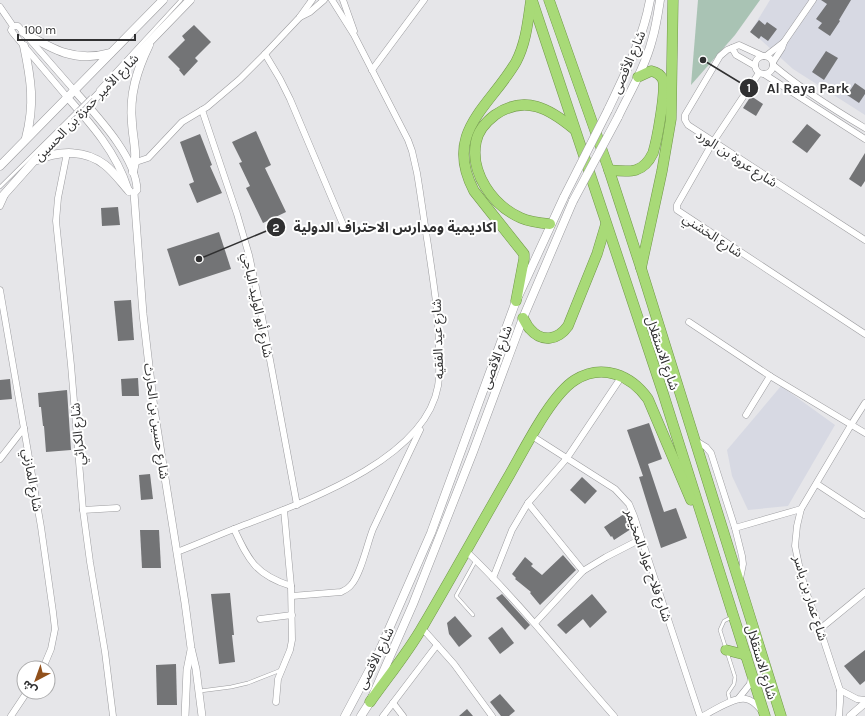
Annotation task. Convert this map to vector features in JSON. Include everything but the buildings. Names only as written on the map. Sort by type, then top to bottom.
[{"type":"highway","name":"شارع الاستقلال","points":[[532,0],[663,393],[764,714]]},
{"type":"highway","points":[[516,301],[524,254],[474,192],[464,168],[463,155],[464,143],[473,123],[507,75],[518,56],[524,40],[532,0]]},
{"type":"highway","points":[[641,268],[662,171],[671,119],[672,0]]},
{"type":"highway","name":"شارع الاستقلال","points":[[550,1],[609,170],[641,268],[781,716]]},
{"type":"highway","points":[[609,170],[631,172],[640,169],[650,159],[653,153],[663,95],[663,80],[660,75],[651,71],[638,77]]},
{"type":"highway","points":[[550,224],[520,218],[508,210],[495,198],[485,186],[477,171],[475,156],[476,140],[483,127],[502,110],[513,106],[531,104],[546,109],[560,117],[575,130]]},
{"type":"highway","points":[[523,318],[529,328],[540,337],[549,339],[558,337],[563,333],[568,326],[597,254],[606,224]]},
{"type":"highway","points":[[370,702],[422,628],[532,436],[555,400],[564,389],[575,380],[585,375],[597,372],[608,372],[622,376],[641,388],[648,399],[690,500],[703,520]]},
{"type":"highway","points":[[726,650],[746,655]]},
{"type":"main road","name":"شارع الأمير حمزة بن الحسين","points":[[0,166],[163,0]]},
{"type":"main road","name":"شارع الأمير حمزة بن الحسين","points":[[0,199],[2,191],[82,113],[91,101],[190,0]]},
{"type":"main road","name":"شارع الأقصى","points":[[345,716],[378,654],[431,534],[516,301],[550,224],[608,110],[633,57],[642,33],[650,0]]},
{"type":"main road","name":"شارع الأقصى","points":[[361,716],[370,702],[416,597],[473,452],[523,318],[573,200],[638,77],[652,40],[660,0]]},
{"type":"main road","points":[[23,32],[46,45],[69,55],[86,57],[110,53]]},
{"type":"main road","points":[[133,172],[136,162],[131,115],[132,94],[138,71],[153,37]]},
{"type":"main road","points":[[24,46],[30,72],[32,95],[30,117],[25,139]]},
{"type":"main road","points":[[33,162],[45,156],[68,153],[82,154],[101,162],[131,192]]},
{"type":"street","points":[[136,162],[148,158],[182,122],[202,110],[240,79],[266,54],[299,18],[312,0]]},
{"type":"street","points":[[299,18],[310,12],[324,0]]},
{"type":"street","name":"شارع عيد الفقيه","points":[[177,552],[312,499],[361,474],[402,444],[415,432],[425,419],[438,388],[440,374],[439,324],[418,180],[412,152],[408,140],[354,35],[332,0]]},
{"type":"street","name":"شارع عيد الفقيه","points":[[343,0],[354,35]]},
{"type":"street","points":[[372,70],[424,0]]},
{"type":"street","points":[[762,74],[771,70],[784,42],[813,0]]},
{"type":"street","points":[[0,7],[12,26],[12,32],[67,97]]},
{"type":"street","points":[[12,26],[18,26],[74,90]]},
{"type":"street","points":[[755,66],[756,59],[764,56],[784,42]]},
{"type":"street","points":[[865,128],[819,99],[773,64],[769,57],[739,45],[732,48],[736,55],[755,66],[762,74],[865,139]]},
{"type":"street","name":"شارع عروة بن الورد","points":[[732,48],[723,52],[720,56],[685,115],[685,120],[688,125],[865,240]]},
{"type":"street","points":[[266,54],[290,100],[344,227]]},
{"type":"street","name":"شارع الخشني","points":[[762,74],[713,142],[677,205],[677,210],[865,334]]},
{"type":"street","name":"شارع حسين بن الحارث","points":[[74,90],[91,101],[119,145],[133,172],[137,188],[136,191],[131,192]]},
{"type":"street","name":"شارع حسين بن الحارث","points":[[67,97],[101,136],[121,169],[131,192],[148,365],[191,648],[200,691],[202,716]]},
{"type":"street","name":"شارع أبو الوليد الباجي","points":[[202,110],[237,214],[249,255],[297,505]]},
{"type":"street","name":"شارع الكراثي","points":[[68,153],[58,198],[56,221],[71,365],[83,510],[113,716]]},
{"type":"street","points":[[0,206],[2,191]]},
{"type":"street","name":"شارع المازني","points":[[0,290],[2,318],[24,428],[41,527],[55,628],[52,649],[47,660]]},
{"type":"street","points":[[689,322],[770,376],[865,433]]},
{"type":"street","points":[[494,578],[512,530],[528,503],[567,458],[622,376]]},
{"type":"street","points":[[746,415],[770,376]]},
{"type":"street","name":"شاع عمار بن ياسر","points":[[839,716],[840,690],[805,589],[795,546],[797,526],[801,509],[865,403]]},
{"type":"street","points":[[292,596],[341,592],[351,586],[356,579],[367,542],[401,467],[425,419]]},
{"type":"street","points":[[0,459],[24,428]]},
{"type":"street","name":"شارع فلاح عواد المخيمر","points":[[532,436],[615,489],[629,504],[700,716]]},
{"type":"street","points":[[696,441],[706,447],[711,453],[735,528],[743,564],[739,581]]},
{"type":"street","points":[[817,484],[864,515]]},
{"type":"street","points":[[528,503],[583,571]]},
{"type":"street","points":[[83,510],[117,508]]},
{"type":"street","points":[[735,528],[801,509]]},
{"type":"street","points":[[276,702],[278,679],[290,650],[292,640],[292,596],[284,510]]},
{"type":"street","points":[[234,529],[249,560],[257,568],[280,582],[291,586]]},
{"type":"street","points":[[535,623],[583,571],[641,539]]},
{"type":"street","points":[[466,551],[494,578],[535,623],[574,671],[614,716]]},
{"type":"street","points":[[820,629],[865,592]]},
{"type":"street","points":[[260,619],[292,615]]},
{"type":"street","points":[[422,628],[454,664],[492,716]]},
{"type":"street","points":[[383,716],[436,644]]},
{"type":"street","name":"شارع حسين بن الحارث","points":[[185,716],[187,670],[191,648]]},
{"type":"street","points":[[738,699],[750,684],[752,674]]},
{"type":"street","points":[[840,690],[857,699],[865,700]]},
{"type":"street","points":[[703,716],[730,702],[745,698],[752,701],[764,714]]},
{"type":"street","points":[[11,716],[22,700]]},
{"type":"street","points":[[392,703],[403,716]]},
{"type":"street","points":[[850,716],[865,703]]},
{"type":"street","points":[[108,716],[112,708]]},
{"type":"lane","points":[[91,101],[181,0]]},
{"type":"lane","points":[[2,191],[71,119],[91,101],[186,0]]},
{"type":"lane","points":[[2,191],[71,119]]},
{"type":"lane","points":[[473,615],[456,596],[476,560]]},
{"type":"lane","points":[[730,702],[728,693],[735,680],[720,633],[721,626],[724,621],[734,617]]},
{"type":"lane","points":[[200,691],[248,683],[281,670]]},
{"type":"shaded area","points":[[770,0],[865,0],[865,115],[793,69],[751,31]]},
{"type":"shaded area","points":[[781,386],[835,425],[788,506],[748,510],[732,476],[727,450]]},
{"type":"green space","points":[[698,0],[760,0],[735,35],[691,85]]},
{"type":"place","name":"Al Raya Park","points":[[703,60]]},
{"type":"place","name":"اكاديمية ومدارس الاحتراف الدولية","points":[[199,259]]}]
